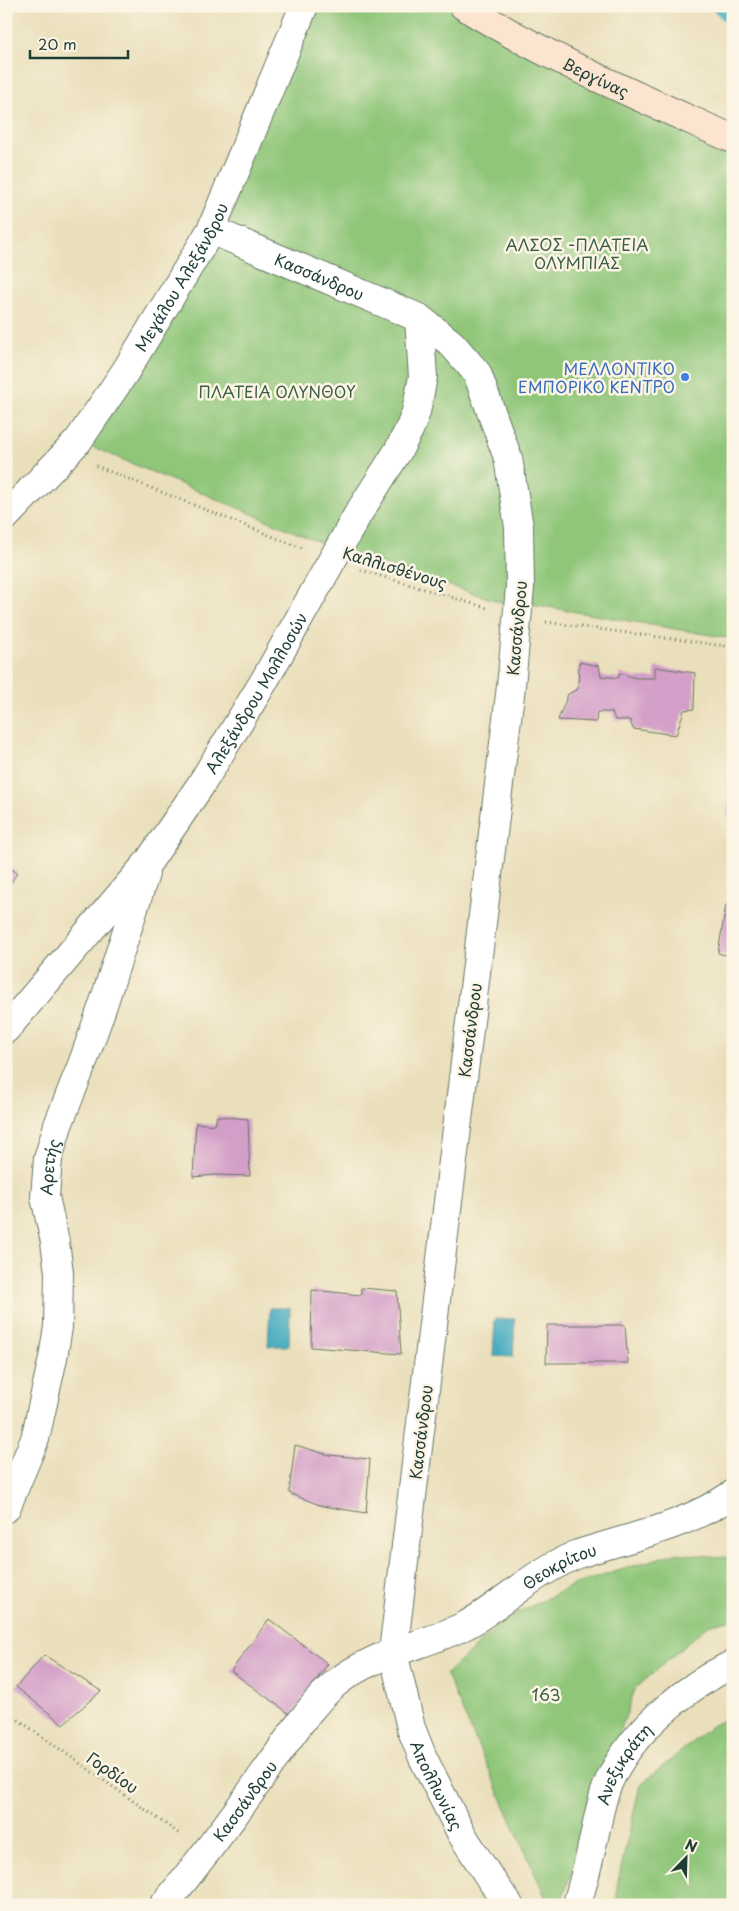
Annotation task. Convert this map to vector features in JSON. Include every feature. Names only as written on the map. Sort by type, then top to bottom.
[{"type":"street","name":"Μεγάλου Αλεξάνδρου","points":[[6,516],[78,440],[125,372],[211,230],[304,6]]},
{"type":"street","name":"Βεργίνας","points":[[464,6],[522,39],[613,84],[733,139]]},
{"type":"street","name":"Κασσάνδρου","points":[[164,1905],[206,1853],[311,1710],[330,1689],[358,1667],[393,1652],[518,618],[520,587],[519,527],[508,458],[477,373],[451,343],[419,318],[211,230]]},
{"type":"street","name":"Αλεξάνδρου Μολλοσών","points":[[6,1029],[149,861],[200,786],[263,683],[358,514],[398,451],[416,412],[423,378],[419,318]]},
{"type":"street","name":"Αρετής","points":[[6,1508],[34,1438],[54,1358],[58,1327],[59,1272],[55,1242],[44,1197],[48,1159],[58,1125],[103,1005],[149,861]]},
{"type":"street","name":"Θεοκρίτου","points":[[393,1652],[442,1637],[469,1623],[562,1561],[578,1554],[681,1523],[719,1504],[733,1494]]},
{"type":"street","name":"Απολλωνίας","points":[[393,1652],[411,1728],[423,1758],[461,1833],[509,1905]]},
{"type":"street","name":"Ανεξικράτη","points":[[577,1905],[604,1798],[613,1773],[619,1763],[640,1735],[659,1716],[689,1691],[733,1664]]},
{"type":"path","name":"Καλλισθένους","points":[[65,454],[333,561],[518,618],[733,647]]},
{"type":"path","name":"Γορδίου","points":[[6,1711],[206,1853]]},
{"type":"green space","name":"ΑΛΣΟΣ -ΠΛΑΤΕΙΑ ΟΛΥΜΠΙΑΣ","points":[[304,6],[454,6],[733,144],[733,639],[531,604],[515,492],[516,607],[333,548],[78,441],[216,218]]},
{"type":"green space","name":"163","points":[[675,1553],[733,1558],[733,1619],[708,1625],[635,1689],[560,1905],[549,1905],[446,1674],[506,1619],[573,1585]]},
{"type":"green space","points":[[733,1716],[733,1905],[617,1905],[617,1885],[640,1785],[713,1725]]},
{"type":"water","points":[[270,1308],[290,1308],[289,1346],[268,1346]]},
{"type":"water","points":[[495,1319],[515,1319],[513,1357],[493,1356]]},
{"type":"building","points":[[579,662],[599,666],[601,676],[619,678],[619,673],[636,678],[655,678],[655,667],[695,673],[694,709],[684,710],[676,735],[633,729],[630,720],[615,720],[612,712],[597,712],[596,722],[558,720],[568,694],[578,689]]},
{"type":"building","points":[[729,786],[733,786],[733,816],[727,815]]},
{"type":"building","points":[[6,865],[17,873],[6,890]]},
{"type":"building","points":[[726,905],[733,906],[733,957],[718,953]]},
{"type":"building","points":[[217,1116],[248,1119],[250,1176],[215,1175],[193,1177],[196,1123],[215,1125]]},
{"type":"building","points":[[361,1288],[397,1291],[401,1354],[311,1347],[312,1290],[361,1295]]},
{"type":"building","points":[[547,1325],[625,1325],[628,1363],[546,1363]]},
{"type":"building","points":[[295,1445],[329,1455],[370,1459],[366,1513],[322,1506],[289,1493]]},
{"type":"building","points":[[269,1619],[328,1664],[291,1715],[231,1671]]},
{"type":"building","points":[[44,1655],[101,1691],[63,1724],[16,1687]]},
{"type":"waterway","points":[[716,6],[733,23]]},
{"type":"place","name":"ΜΕΛΛΟΝΤΙΚΟ ΕΜΠΟΡΙΚΟ ΚΕΝΤΡΟ","points":[[685,377]]},
{"type":"park label","name":"ΠΛΑΤΕΙΑ ΟΛΥΝΘΟΥ","points":[[277,391]]}]
